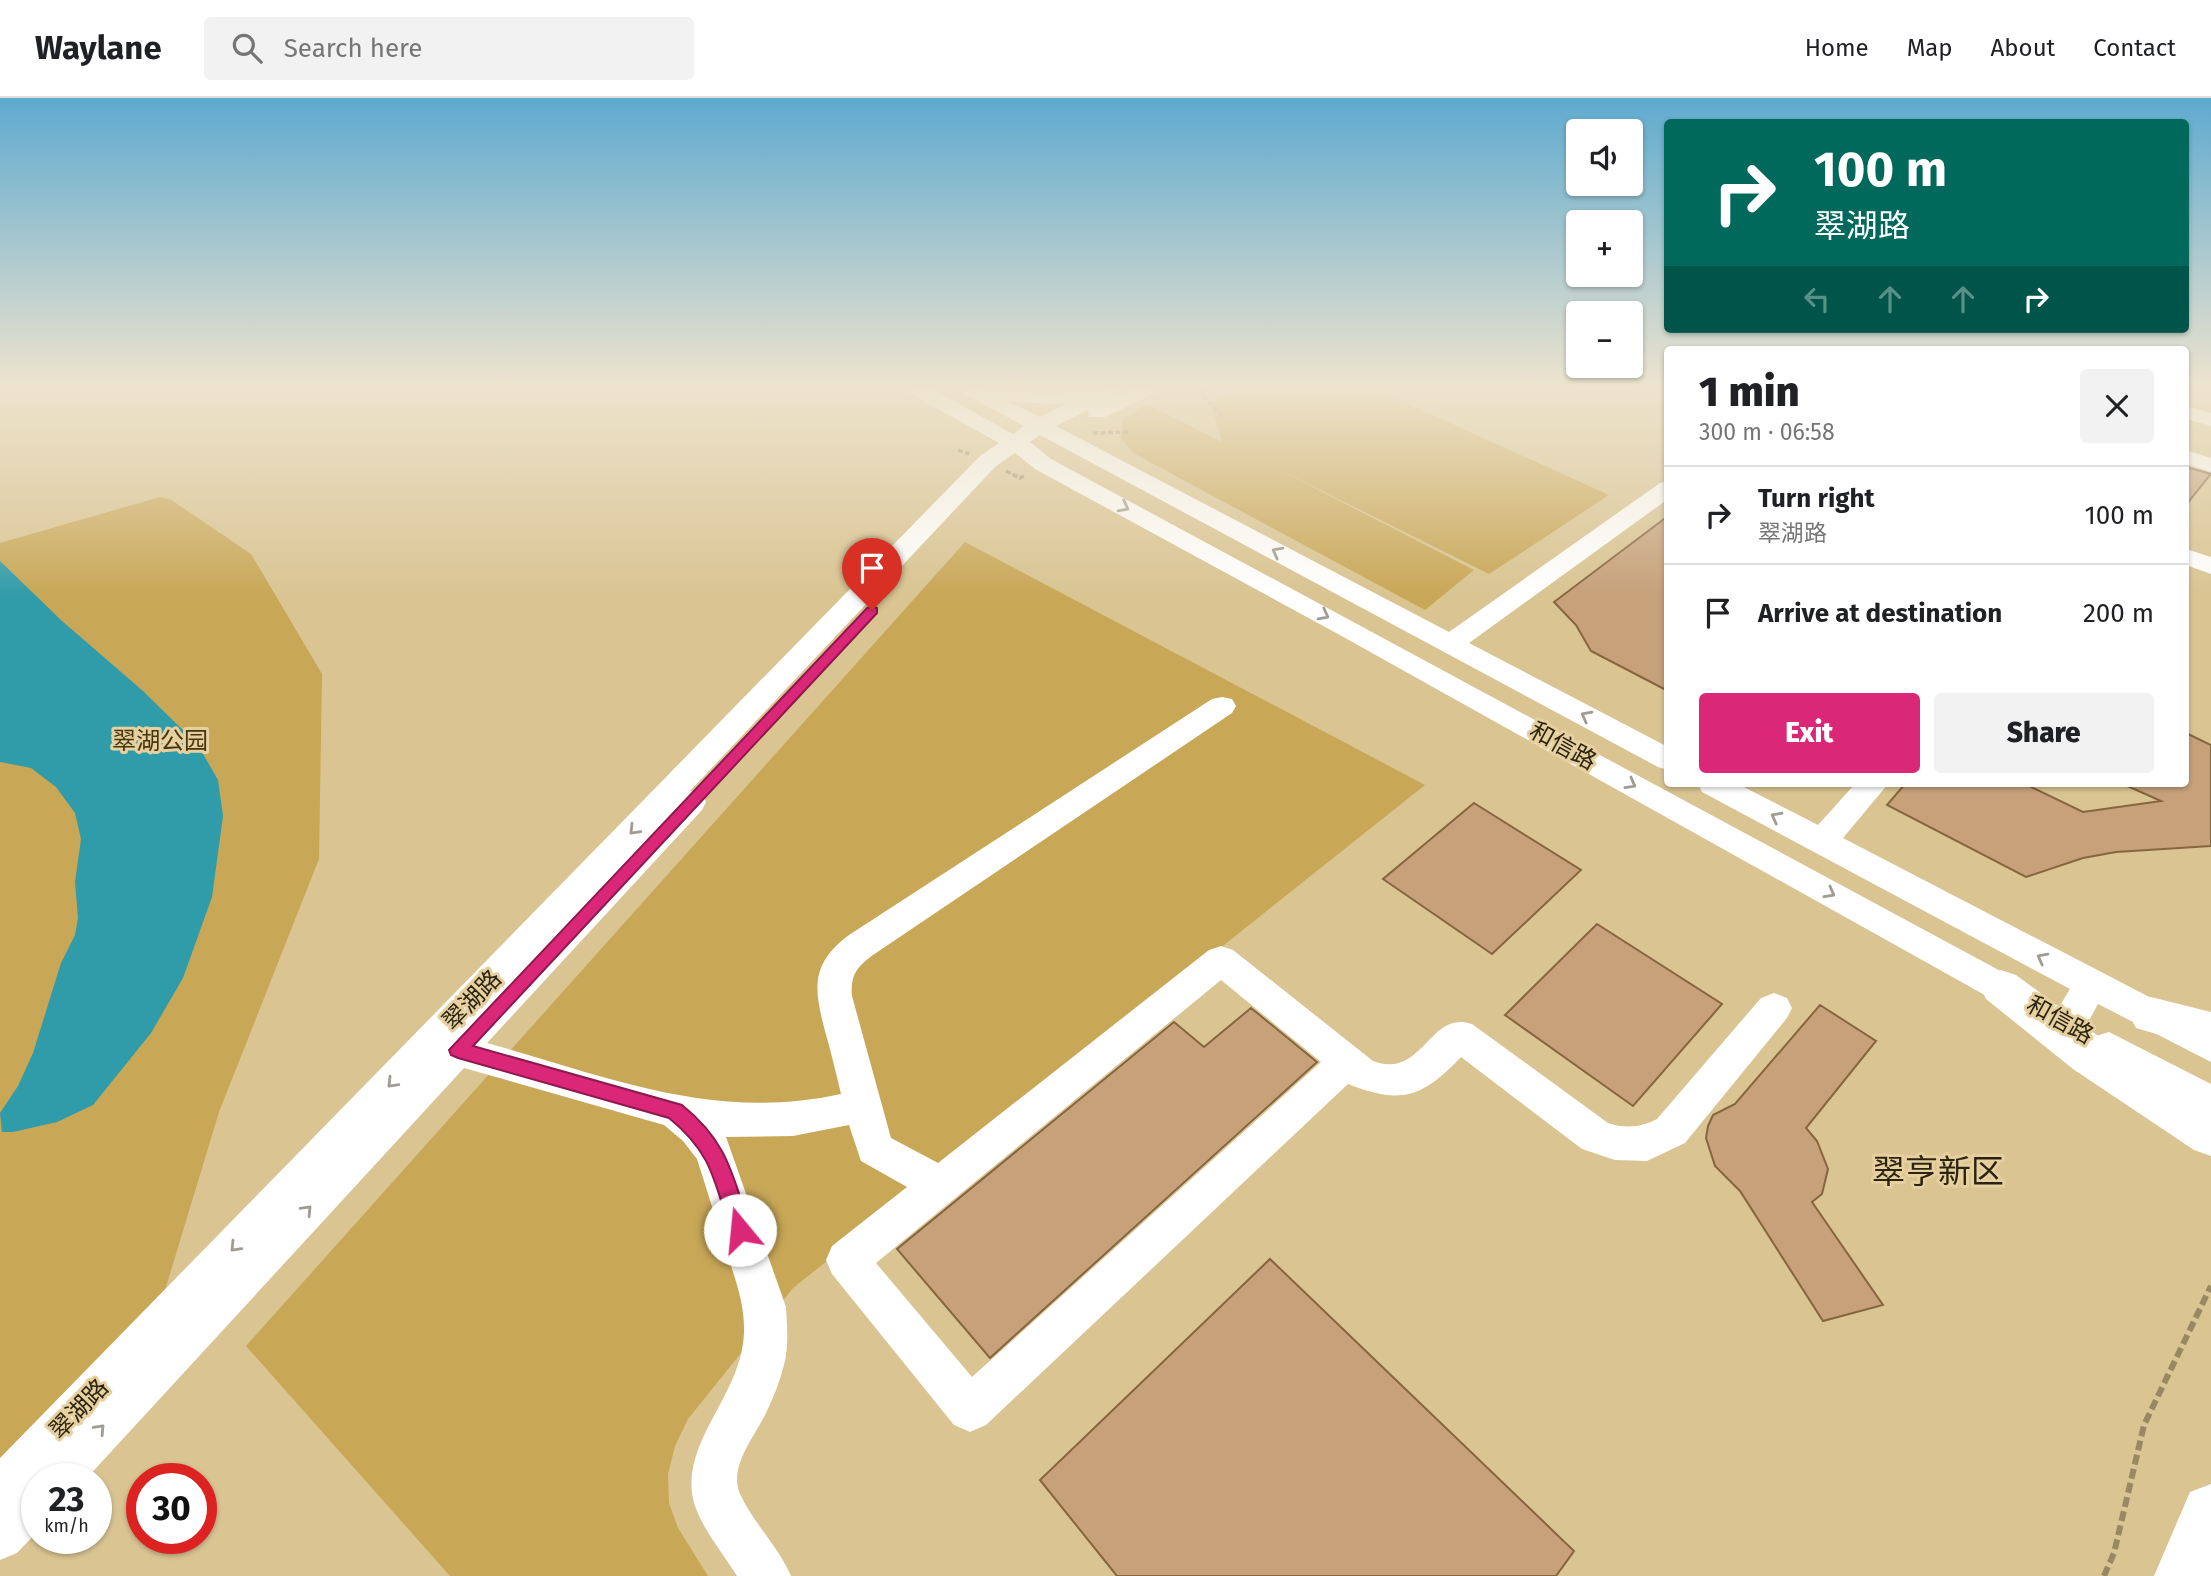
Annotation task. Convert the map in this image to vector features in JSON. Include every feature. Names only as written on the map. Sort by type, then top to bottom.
[{"type":"main road","points":[[2001,987],[2089,1055],[2206,1129],[2211,1135]]},
{"type":"main road","points":[[2151,1015],[2211,1031]]},
{"type":"main road","points":[[2184,1576],[2211,1513]]},
{"type":"street","name":"翠湖路","points":[[68,1463],[444,1046],[988,461],[994,458]]},
{"type":"street","name":"和信路","points":[[1041,458],[1043,464],[2211,1103]]},
{"type":"street","name":"和信路","points":[[1085,458],[1142,480],[1664,758]]},
{"type":"street","points":[[1120,458],[1142,480]]},
{"type":"street","points":[[2189,458],[2211,466]]},
{"type":"street","points":[[1450,644],[1664,491]]},
{"type":"street","points":[[941,1185],[875,1149],[834,996],[835,975],[847,955],[1222,706]]},
{"type":"street","name":"和信路","points":[[1719,787],[2211,1046]]},
{"type":"street","points":[[1821,842],[1870,787]]},
{"type":"street","points":[[1347,1061],[970,1409],[847,1260],[1221,960],[1347,1061],[1376,1080],[1408,1080],[1420,1073],[1459,1035],[1596,1137],[1615,1143],[1647,1144],[1671,1131],[1774,1009]]},
{"type":"street","points":[[2067,1024],[2092,984]]},
{"type":"street","name":"翠湖路","points":[[0,1492],[444,1046]]},
{"type":"street","points":[[444,1046],[710,1120],[747,1123],[825,1116],[863,1105]]},
{"type":"street","points":[[675,1111],[697,1129],[714,1152],[765,1307],[766,1335],[762,1364],[751,1395],[718,1456],[714,1480],[718,1503],[766,1576]]},
{"type":"street","points":[[0,1536],[21,1514]]},
{"type":"path","points":[[2104,1576],[2114,1553],[2144,1425],[2211,1286]]},
{"type":"green space","points":[[1142,458],[1527,458],[1609,495],[1489,574],[1274,467],[1474,570],[1425,610]]},
{"type":"green space","name":"翠湖公园","points":[[160,497],[170,499],[251,554],[322,674],[319,859],[219,1112],[159,1310],[0,1469],[0,543]]},
{"type":"green space","points":[[965,542],[1425,785],[793,1288],[688,1419],[675,1446],[668,1474],[669,1503],[678,1528],[708,1576],[450,1576],[246,1346]]},
{"type":"water","points":[[0,561],[62,621],[143,691],[198,745],[218,780],[223,816],[212,897],[183,978],[151,1033],[93,1105],[57,1122],[13,1132],[2,1132],[0,1113],[18,1086],[33,1053],[61,963],[75,935],[78,918],[75,882],[81,839],[75,813],[56,787],[31,768],[0,762]]},
{"type":"building","points":[[2189,468],[2211,474],[2189,501]]},
{"type":"building","points":[[1664,519],[1664,689],[1591,651],[1576,625],[1554,602]]},
{"type":"building","points":[[2189,734],[2211,745],[2211,846],[2116,852],[2083,858],[2026,877],[1887,805],[1902,787],[2031,787],[2083,812],[2161,801],[2130,787],[2189,787]]},
{"type":"building","points":[[1474,803],[1581,870],[1492,954],[1383,879]]},
{"type":"building","points":[[1597,924],[1722,1004],[1633,1106],[1505,1015]]},
{"type":"building","points":[[1820,1005],[1876,1041],[1806,1128],[1817,1141],[1828,1169],[1822,1194],[1812,1202],[1883,1305],[1823,1321],[1740,1191],[1715,1166],[1706,1138],[1713,1115],[1735,1104]]},
{"type":"building","points":[[1251,1008],[1317,1062],[990,1358],[897,1249],[1174,1022],[1204,1047]]},
{"type":"building","points":[[1270,1259],[1574,1551],[1556,1576],[1117,1576],[1040,1480]]},
{"type":"district","name":"翠亨新区","points":[[1938,1171]]},
{"type":"route","points":[[740,1230],[714,1152],[697,1129],[675,1111],[458,1050],[872,610]]}]
